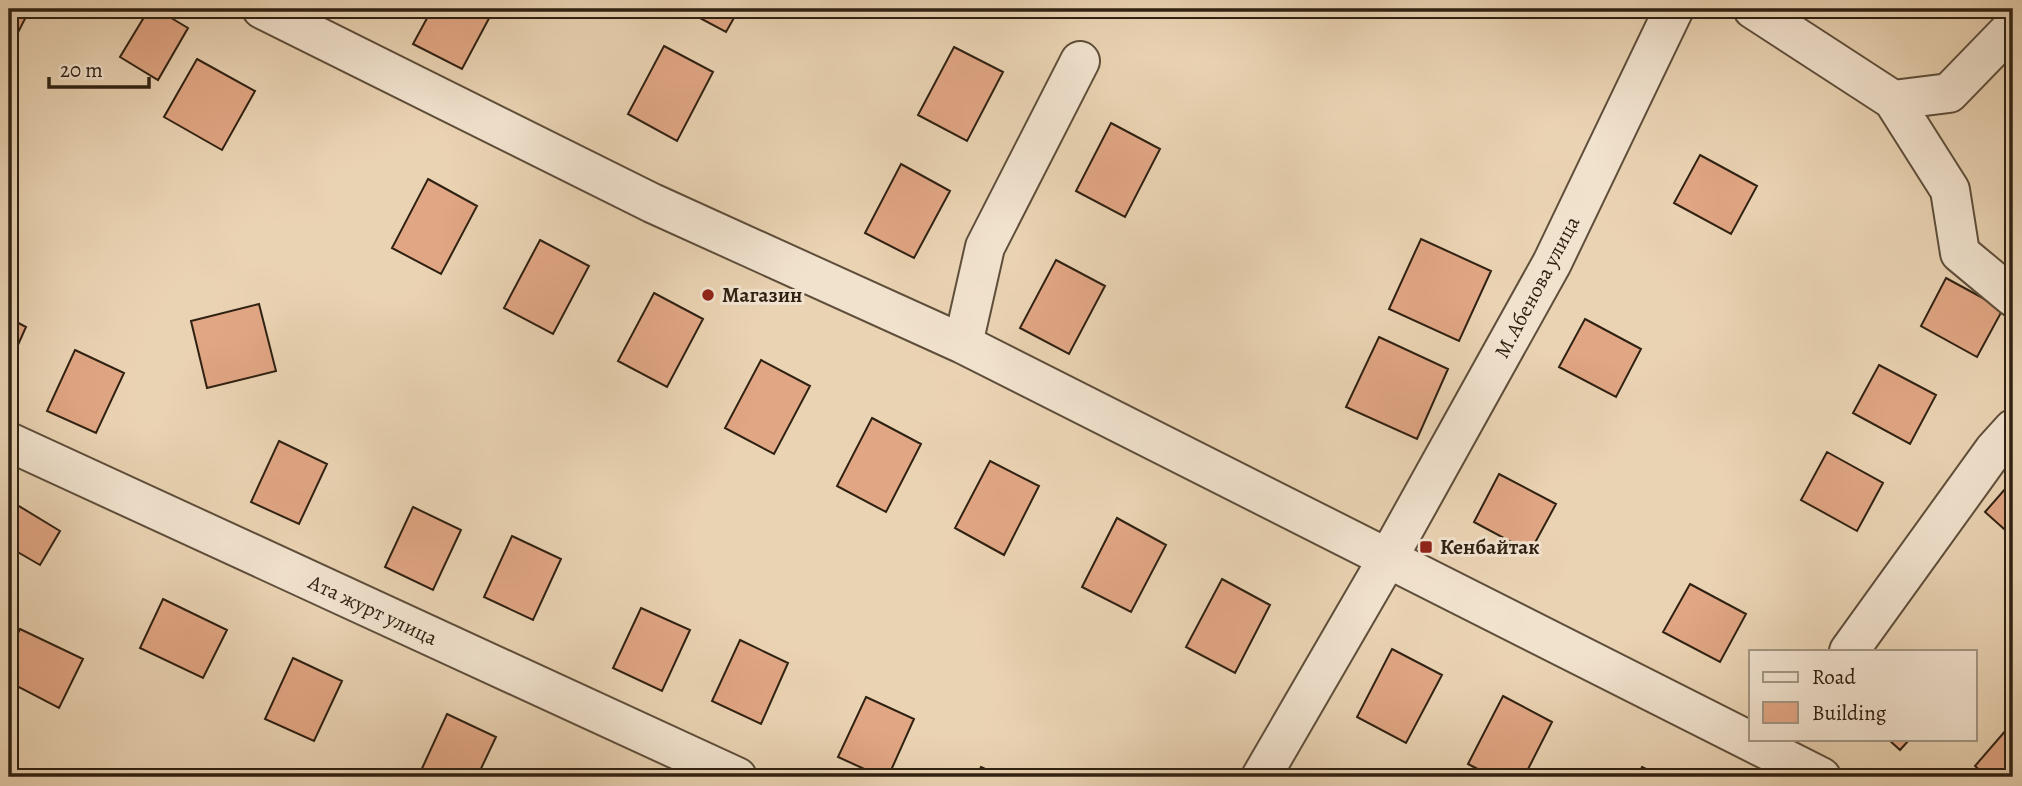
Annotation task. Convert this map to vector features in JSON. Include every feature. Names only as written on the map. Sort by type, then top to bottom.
[{"type":"street","points":[[262,9],[652,203],[963,344],[1388,558],[1749,731]]},
{"type":"street","name":"М.Абенова улица","points":[[1261,777],[1388,558],[1552,263],[1674,9]]},
{"type":"street","points":[[1753,9],[1893,100],[1950,190],[1960,253],[2013,297]]},
{"type":"street","points":[[1893,100],[1949,93],[2013,27]]},
{"type":"street","points":[[963,344],[985,247],[1080,61]]},
{"type":"street","points":[[1850,650],[1994,450],[2013,429]]},
{"type":"street","name":"Ата журт улица","points":[[9,442],[737,777]]},
{"type":"street","points":[[1781,746],[1821,777]]},
{"type":"building","points":[[9,9],[30,9],[11,46],[9,45]]},
{"type":"building","points":[[149,9],[156,9],[188,28],[158,80],[120,57]]},
{"type":"building","points":[[432,9],[494,9],[462,69],[413,44]]},
{"type":"building","points":[[683,9],[739,9],[726,32]]},
{"type":"building","points":[[664,46],[713,72],[677,141],[628,114]]},
{"type":"building","points":[[954,47],[1003,72],[967,141],[918,115]]},
{"type":"building","points":[[197,59],[255,91],[222,150],[164,117]]},
{"type":"building","points":[[1111,123],[1160,149],[1125,217],[1076,191]]},
{"type":"building","points":[[1700,155],[1757,186],[1731,234],[1674,203]]},
{"type":"building","points":[[901,164],[950,191],[914,258],[865,233]]},
{"type":"building","points":[[428,179],[477,206],[441,274],[392,248]]},
{"type":"building","points":[[1421,239],[1491,271],[1459,341],[1389,309]]},
{"type":"building","points":[[540,240],[589,266],[553,334],[504,308]]},
{"type":"building","points":[[1056,260],[1105,286],[1069,354],[1020,328]]},
{"type":"building","points":[[1946,278],[2003,309],[1977,357],[1921,326]]},
{"type":"building","points":[[654,293],[703,319],[667,387],[618,361]]},
{"type":"building","points":[[259,304],[276,371],[207,388],[191,321]]},
{"type":"building","points":[[9,318],[26,327],[9,365]]},
{"type":"building","points":[[1585,319],[1641,349],[1616,397],[1559,367]]},
{"type":"building","points":[[1379,337],[1448,369],[1417,439],[1346,407]]},
{"type":"building","points":[[75,350],[124,373],[96,433],[47,411]]},
{"type":"building","points":[[761,360],[810,386],[774,454],[725,428]]},
{"type":"building","points":[[1879,365],[1936,395],[1910,444],[1853,413]]},
{"type":"building","points":[[872,418],[921,444],[886,512],[837,486]]},
{"type":"building","points":[[279,441],[327,464],[299,524],[251,502]]},
{"type":"building","points":[[1827,452],[1883,483],[1857,531],[1801,500]]},
{"type":"building","points":[[990,461],[1039,486],[1004,555],[955,528]]},
{"type":"building","points":[[1499,474],[1556,504],[1530,552],[1474,522]]},
{"type":"building","points":[[2013,480],[2013,537],[1985,512]]},
{"type":"building","points":[[9,500],[60,531],[40,565],[9,547]]},
{"type":"building","points":[[413,507],[461,530],[433,590],[385,567]]},
{"type":"building","points":[[1117,518],[1166,545],[1131,612],[1082,587]]},
{"type":"building","points":[[512,536],[561,559],[533,620],[484,597]]},
{"type":"building","points":[[1222,579],[1270,605],[1235,673],[1186,647]]},
{"type":"building","points":[[1690,584],[1746,614],[1720,662],[1663,632]]},
{"type":"building","points":[[163,599],[227,630],[203,678],[140,648]]},
{"type":"building","points":[[641,608],[690,630],[662,691],[613,668]]},
{"type":"building","points":[[20,629],[83,659],[59,708],[9,682],[9,651]]},
{"type":"building","points":[[740,640],[788,663],[761,724],[712,701]]},
{"type":"building","points":[[1392,649],[1442,675],[1406,743],[1357,717]]},
{"type":"building","points":[[293,658],[342,681],[314,741],[265,719]]},
{"type":"building","points":[[1503,696],[1552,722],[1524,777],[1493,777],[1468,764]]},
{"type":"building","points":[[866,697],[914,719],[888,777],[882,777],[838,757]]},
{"type":"building","points":[[447,714],[496,737],[477,777],[419,775]]},
{"type":"building","points":[[2013,722],[2013,777],[1987,777],[1975,766]]},
{"type":"building","points":[[1889,740],[1909,740],[1900,750]]},
{"type":"building","points":[[981,767],[1002,777],[976,777]]},
{"type":"building","points":[[1642,767],[1662,777],[1637,777]]},
{"type":"place","name":"Магазин","points":[[708,295]]},
{"type":"place","name":"Кенбайтак","points":[[1426,547]]}]
